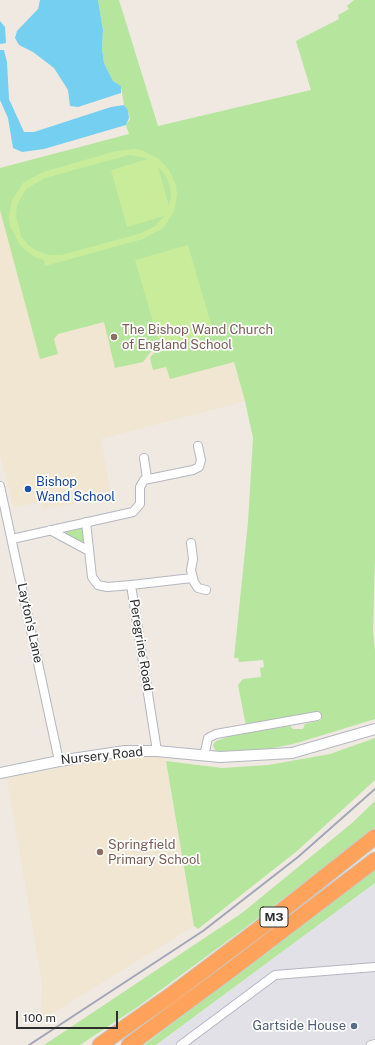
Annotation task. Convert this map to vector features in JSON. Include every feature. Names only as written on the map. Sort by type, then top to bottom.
[{"type":"highway","name":"M3","points":[[100,1045],[228,952],[375,837]]},
{"type":"highway","name":"M3","points":[[129,1045],[375,860]]},
{"type":"street","points":[[12,539],[133,512],[138,509],[141,500],[140,487],[147,478],[196,469],[200,464],[198,446]]},
{"type":"street","points":[[144,458],[147,478]]},
{"type":"street","name":"Layton's Lane","points":[[0,486],[59,761]]},
{"type":"street","name":"Peregrine Road","points":[[86,522],[92,577],[98,585],[107,587],[131,585],[157,751]]},
{"type":"street","points":[[50,530],[89,551]]},
{"type":"street","points":[[191,543],[192,578],[198,588],[206,590]]},
{"type":"street","points":[[131,585],[192,578]]},
{"type":"street","points":[[204,756],[208,738],[216,734],[298,723],[317,716]]},
{"type":"street","name":"Nursery Road","points":[[0,773],[59,761],[125,751],[157,751],[204,756],[252,757],[292,753],[375,729]]},
{"type":"street","points":[[181,1045],[275,975],[375,967]]},
{"type":"street","points":[[371,1045],[375,1044]]},
{"type":"shaded area","name":"The Bishop Wand Church of England School","points":[[163,125],[245,401],[101,439],[111,497],[42,509],[41,502],[14,507],[0,455],[0,168]]},
{"type":"shaded area","name":"Springfield Primary School","points":[[135,756],[165,757],[194,926],[40,1021],[42,984],[7,778],[104,759]]},
{"type":"shaded area","points":[[375,883],[375,1045],[156,1045],[175,1031]]},
{"type":"green space","points":[[98,0],[119,0],[158,126],[311,90],[296,41],[339,19],[338,15],[349,9],[347,6],[354,0],[375,0],[375,556],[373,631],[375,650],[375,719],[297,743],[269,749],[224,752],[216,751],[214,748],[213,745],[216,741],[237,734],[290,726],[293,729],[303,729],[305,724],[321,720],[319,713],[246,726],[238,685],[243,679],[261,677],[260,668],[264,667],[263,660],[239,662],[238,658],[234,658],[248,522],[253,438],[245,401],[234,362],[170,379],[166,367],[153,370],[150,358],[157,349],[155,346],[143,362],[115,368],[104,322],[58,334],[54,339],[58,354],[40,359],[0,210],[0,168],[129,134],[126,125],[130,119],[128,110],[124,105],[121,86],[113,81],[104,63],[102,49],[103,30]]},
{"type":"green space","points":[[135,149],[144,151],[159,159],[169,170],[176,185],[177,195],[174,212],[163,228],[143,239],[45,266],[44,260],[34,257],[20,245],[10,226],[9,217],[12,200],[23,183],[43,172],[116,151]],"holes":[[[129,155],[148,159],[111,170],[127,227],[164,216],[155,226],[142,233],[61,255],[49,255],[37,251],[28,245],[21,236],[16,216],[17,205],[26,189],[45,178]],[[158,167],[165,175],[170,185],[171,196],[169,206]]]},
{"type":"green space","points":[[188,245],[214,334],[161,349],[135,260]]},
{"type":"green space","points":[[82,525],[84,542],[82,543],[66,535],[66,530]]},
{"type":"green space","points":[[375,738],[375,780],[297,851],[198,929],[194,926],[166,761],[222,768],[268,765],[330,754]]},
{"type":"green space","points":[[375,801],[375,828],[249,925],[139,1006],[80,1045],[44,1045],[242,913],[352,823]]},
{"type":"green space","points":[[375,868],[375,883],[156,1045],[144,1045]]},
{"type":"water","points":[[40,0],[98,0],[103,30],[102,49],[104,63],[113,81],[121,86],[121,93],[78,107],[70,106],[68,90],[54,68],[33,52],[19,45],[15,38],[17,31],[38,9]]},
{"type":"water","points":[[0,21],[5,27],[6,43],[0,44]]},
{"type":"water","points":[[0,50],[4,50],[7,62],[9,99],[24,132],[34,132],[111,107],[124,105],[128,110],[129,118],[126,125],[44,149],[22,152],[13,148],[8,118],[0,100]]},
{"type":"railway","points":[[29,1045],[203,931],[298,857],[375,789]]},
{"type":"place","name":"The Bishop Wand Church of England School","points":[[114,337]]},
{"type":"place","name":"Bishop Wand School","points":[[28,489]]},
{"type":"place","name":"Springfield Primary School","points":[[100,852]]},
{"type":"place","name":"Gartside House","points":[[354,1026]]}]
